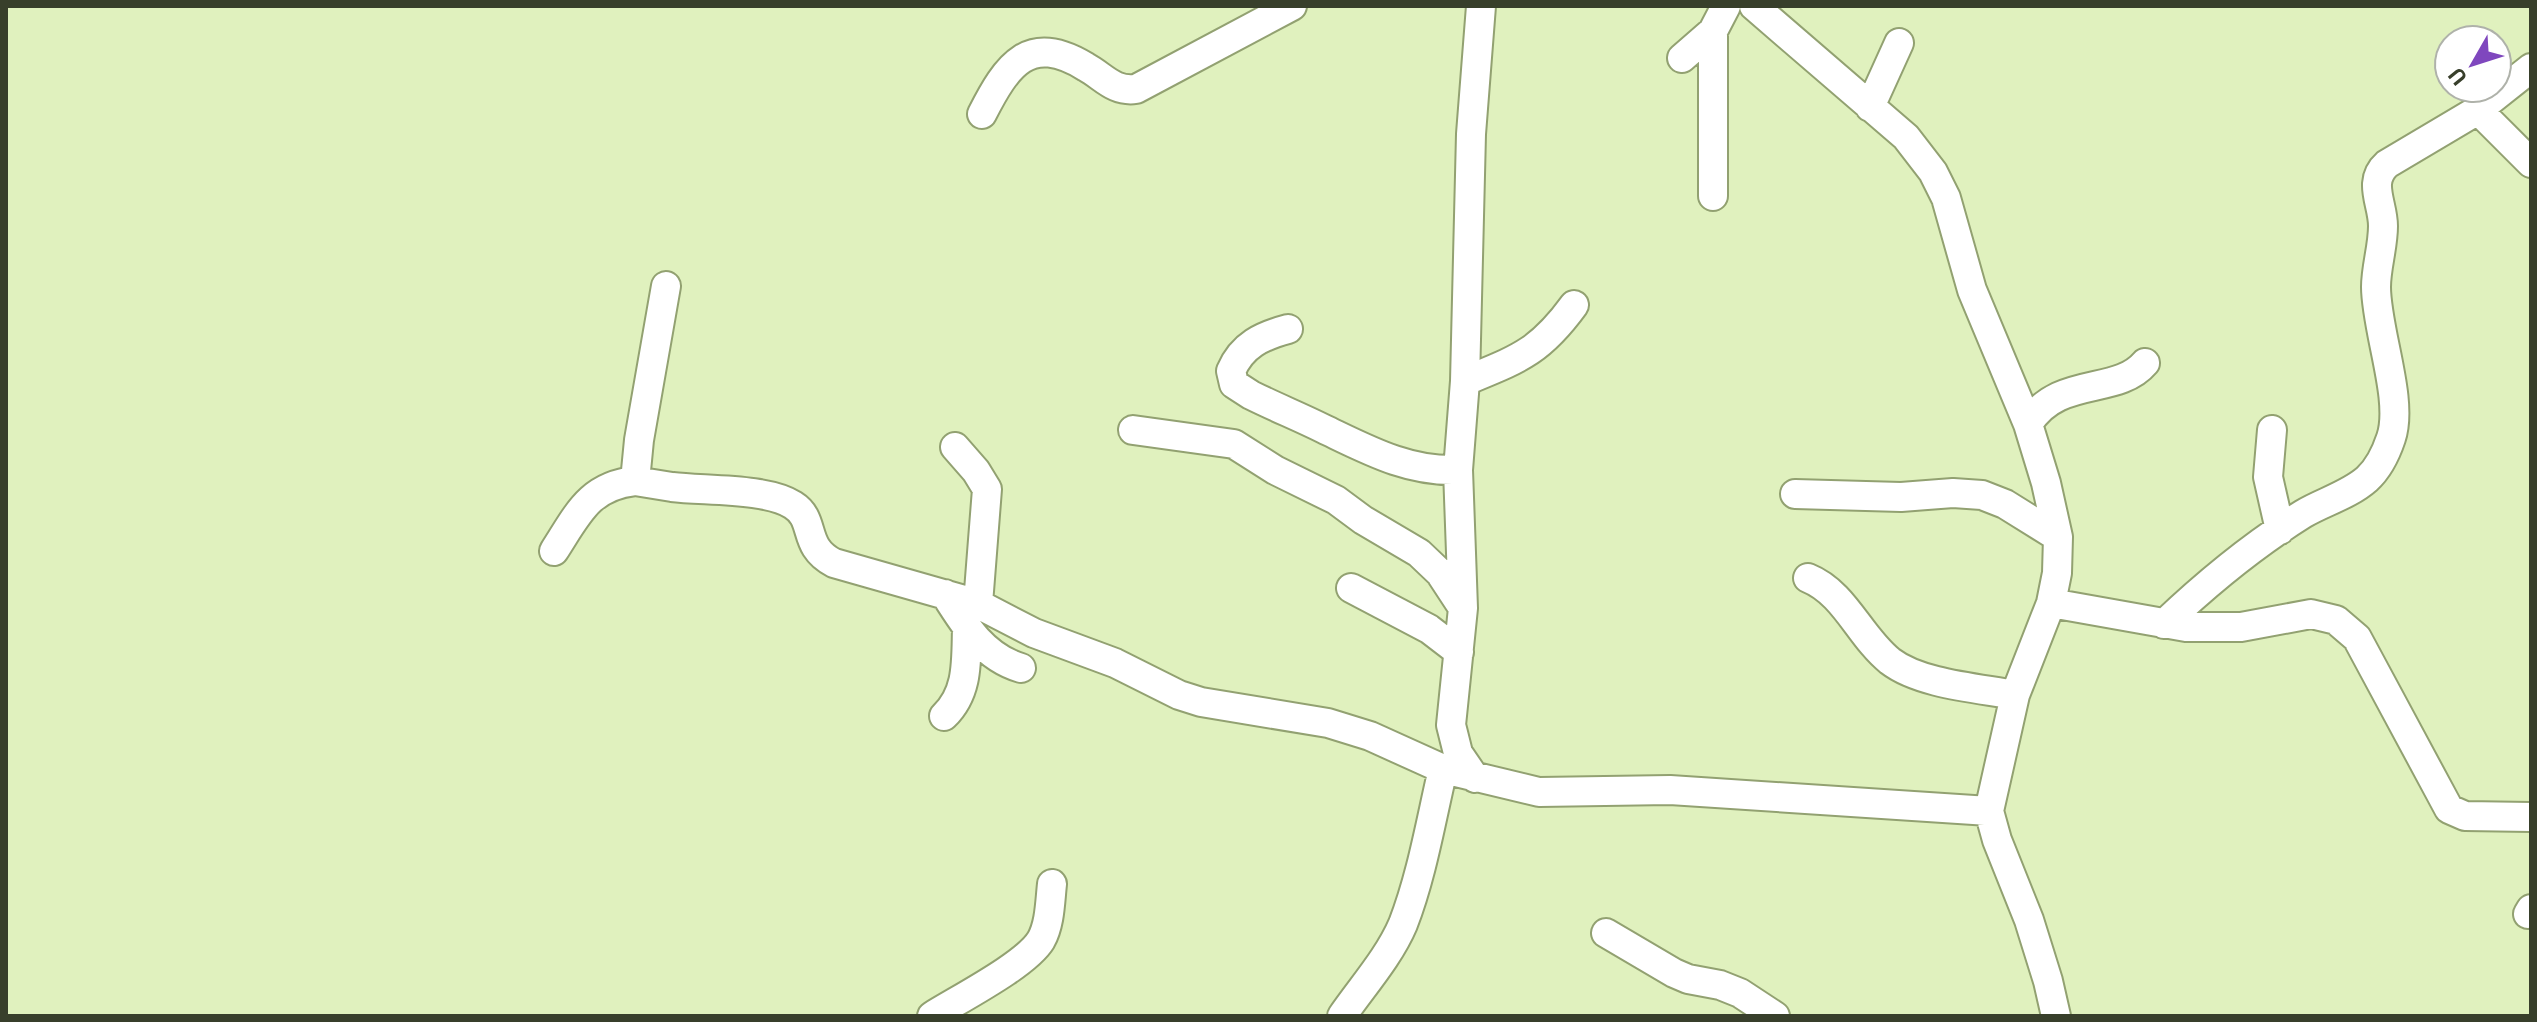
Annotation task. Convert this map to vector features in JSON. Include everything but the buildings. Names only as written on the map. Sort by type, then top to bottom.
[{"type":"street","points":[[982,114],[1009,69],[1019,58],[1032,52],[1066,57],[1086,66],[1115,87],[1136,89],[1292,6]]},
{"type":"street","points":[[1475,778],[1458,753],[1451,725],[1463,608],[1458,470],[1465,381],[1471,134],[1481,6]]},
{"type":"street","points":[[1682,58],[1713,31],[1726,6]]},
{"type":"street","points":[[1754,6],[1906,137],[1933,172],[1950,210],[1972,290],[2028,424],[2046,483],[2058,537],[2057,573],[2051,603],[2015,695],[1989,811],[1997,840],[2029,920],[2056,1016]]},
{"type":"street","points":[[1713,31],[1713,196]]},
{"type":"street","points":[[1870,107],[1899,43]]},
{"type":"street","points":[[2164,624],[2229,566],[2303,514],[2366,479],[2381,462],[2393,434],[2395,408],[2380,330],[2376,286],[2383,228],[2377,177],[2387,164],[2478,110],[2531,68]]},
{"type":"street","points":[[2478,110],[2531,163]]},
{"type":"street","points":[[635,481],[639,440],[666,286]]},
{"type":"street","points":[[1465,381],[1519,358],[1539,345],[1554,333],[1574,305]]},
{"type":"street","points":[[1288,329],[1264,336],[1243,350],[1231,371],[1234,384],[1368,452],[1428,469],[1458,470]]},
{"type":"street","points":[[2028,424],[2046,402],[2135,372],[2145,363]]},
{"type":"street","points":[[1133,430],[1234,444],[1275,470],[1336,500],[1419,553],[1440,573],[1463,608]]},
{"type":"street","points":[[2272,430],[2268,477],[2280,530]]},
{"type":"street","points":[[944,716],[953,707],[963,687],[987,489],[955,447]]},
{"type":"street","points":[[554,551],[596,493],[614,483],[635,481],[752,494],[791,503],[804,516],[815,548],[824,558],[861,572],[909,582],[945,594],[972,616],[1034,633],[1115,663],[1179,695],[1201,702],[1328,723],[1370,736],[1443,769],[1475,778],[1539,792],[1670,790],[1989,811]]},
{"type":"street","points":[[1795,494],[1901,497],[1953,493],[1982,495],[2005,504],[2058,537]]},
{"type":"street","points":[[1808,578],[1828,587],[1881,653],[1904,670],[2015,695]]},
{"type":"street","points":[[1351,588],[1429,629],[1459,652]]},
{"type":"street","points":[[2051,603],[2186,627],[2241,627],[2311,614],[2336,620],[2357,638],[2449,809],[2465,816],[2531,817]]},
{"type":"street","points":[[972,616],[990,654],[1021,668]]},
{"type":"street","points":[[1342,1016],[1402,926],[1443,769]]},
{"type":"street","points":[[932,1016],[1024,957],[1039,944],[1045,930],[1052,884]]},
{"type":"street","points":[[1606,933],[1674,973],[1730,989],[1775,1016]]}]
